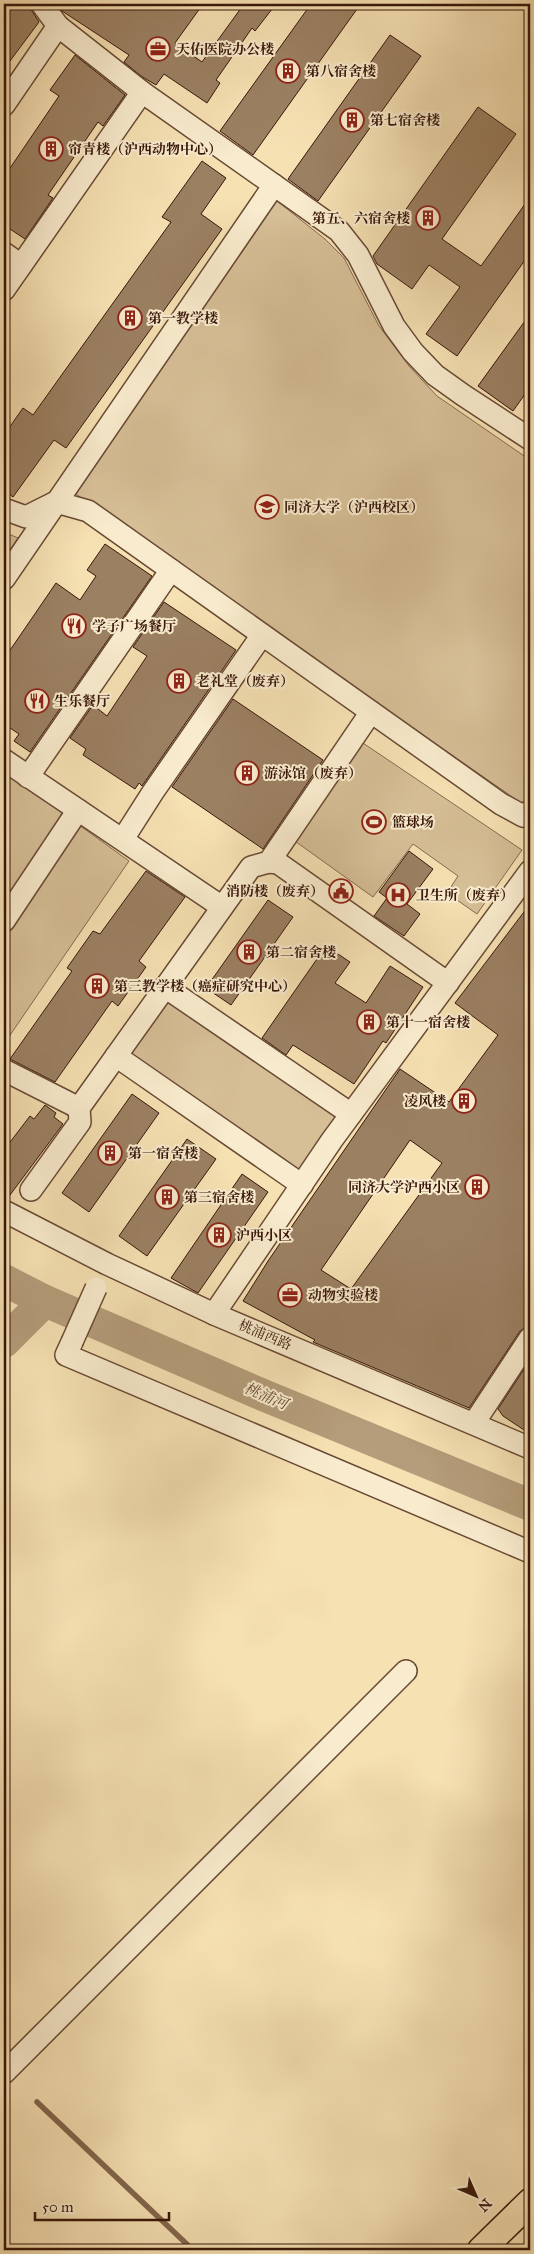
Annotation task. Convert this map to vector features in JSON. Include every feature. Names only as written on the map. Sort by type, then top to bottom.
[{"type":"main road","points":[[481,2250],[530,2202]]},
{"type":"street","points":[[42,4],[58,26],[142,92],[339,231],[358,255],[394,326],[413,352],[435,375],[530,439]]},
{"type":"street","points":[[4,106],[58,26]]},
{"type":"street","points":[[4,290],[142,92]]},
{"type":"street","points":[[4,579],[274,185]]},
{"type":"street","points":[[4,253],[21,265]]},
{"type":"street","points":[[4,509],[26,518],[56,502],[88,511],[501,804],[523,816],[530,811]]},
{"type":"street","points":[[28,777],[171,570]]},
{"type":"street","points":[[123,839],[158,784],[262,635]]},
{"type":"street","points":[[270,862],[371,712]]},
{"type":"street","points":[[4,760],[222,907]]},
{"type":"street","points":[[4,921],[78,810]]},
{"type":"street","points":[[31,1190],[80,1122],[79,1108],[250,867],[270,862],[278,863],[448,983]]},
{"type":"street","points":[[214,1314],[351,1114],[530,872]]},
{"type":"street","points":[[165,988],[351,1114]]},
{"type":"street","points":[[116,1056],[302,1185]]},
{"type":"street","points":[[4,1070],[79,1108]]},
{"type":"street","name":"桃浦西路","points":[[4,1211],[107,1264],[214,1314],[530,1448]]},
{"type":"street","points":[[107,1264],[66,1355],[530,1552]]},
{"type":"street","points":[[474,1423],[530,1338]]},
{"type":"street","points":[[4,2073],[406,1671]]},
{"type":"shaded area","points":[[277,201],[325,239],[344,258],[379,326],[409,366],[437,396],[530,460],[530,802],[524,805],[76,494]]},
{"type":"shaded area","points":[[4,532],[18,538],[4,559]]},
{"type":"shaded area","name":"篮球场","points":[[354,737],[522,850],[477,914],[447,893],[458,876],[413,844],[373,897],[285,834]]},
{"type":"shaded area","points":[[4,771],[129,861],[4,1044]]},
{"type":"shaded area","points":[[169,1000],[341,1116],[300,1175],[127,1054]]},
{"type":"building","points":[[4,4],[30,4],[39,22],[4,69]]},
{"type":"building","points":[[57,4],[203,4],[175,43],[202,62],[244,4],[276,4],[255,31],[252,28],[216,80],[220,83],[207,103],[164,74],[156,85],[141,76],[124,62],[129,55],[62,11]]},
{"type":"building","name":"第八宿舍楼","points":[[311,4],[350,4],[357,9],[253,155],[220,131]]},
{"type":"building","name":"第七宿舍楼","points":[[390,35],[421,56],[318,201],[288,179]]},
{"type":"building","name":"帘青楼（沪西动物中心）","points":[[75,55],[125,95],[103,126],[98,122],[48,195],[53,198],[25,239],[4,225],[4,177],[59,96],[50,90]]},
{"type":"building","name":"第五、六宿舍楼","points":[[478,107],[516,134],[442,239],[481,266],[530,197],[530,253],[457,356],[426,334],[460,287],[429,265],[412,289],[377,264],[373,256]]},
{"type":"building","name":"第一教学楼","points":[[202,161],[226,178],[201,214],[222,229],[66,448],[54,440],[13,497],[4,490],[4,435],[23,408],[33,415],[171,222],[162,217]]},
{"type":"building","points":[[530,314],[530,387],[513,411],[478,386]]},
{"type":"building","name":"学子广场餐厅","points":[[105,544],[152,576],[30,752],[14,741],[19,734],[4,724],[4,659],[56,583],[80,600],[96,576],[87,570]]},
{"type":"building","name":"老礼堂（废弃）","points":[[164,602],[236,650],[142,786],[139,783],[135,789],[83,755],[86,749],[70,738],[93,705],[107,716],[147,656],[133,647]]},
{"type":"building","name":"游泳馆（废弃）","points":[[233,699],[323,760],[263,849],[172,787]]},
{"type":"building","name":"卫生所（废弃）","points":[[409,851],[433,869],[407,904],[420,914],[404,936],[374,916],[387,898],[379,892]]},
{"type":"building","name":"第三教学楼（癌症研究中心）","points":[[146,871],[185,897],[139,961],[146,967],[118,1006],[112,1001],[55,1082],[10,1059],[72,971],[67,968],[93,931],[100,934]]},
{"type":"building","name":"第二宿舍楼","points":[[268,900],[293,917],[231,1005],[206,988]]},
{"type":"building","name":"同济大学沪西小区","points":[[530,904],[530,1326],[520,1331],[469,1408],[313,1342],[315,1340],[243,1301],[268,1261],[400,1069],[449,1102],[498,1035],[455,1003]],"holes":[[[410,1140],[442,1163],[351,1289],[321,1270]]]},
{"type":"building","points":[[326,946],[350,962],[335,983],[366,1003],[390,966],[423,987],[386,1043],[383,1041],[354,1084],[293,1045],[286,1055],[262,1038]]},
{"type":"building","name":"第一宿舍楼","points":[[132,1094],[159,1113],[89,1212],[62,1193]]},
{"type":"building","points":[[45,1105],[56,1113],[54,1117],[63,1124],[7,1199],[4,1199],[4,1150],[30,1116],[34,1119]]},
{"type":"building","name":"第三宿舍楼","points":[[187,1139],[216,1159],[147,1256],[119,1236]]},
{"type":"building","name":"沪西小区","points":[[242,1174],[268,1192],[198,1293],[171,1278]]},
{"type":"building","points":[[530,1360],[530,1434],[503,1416],[498,1409]]},
{"type":"waterway","name":"桃浦河","points":[[4,1280],[45,1301],[263,1395],[530,1505]]},
{"type":"waterway","points":[[4,1342],[45,1301]]},
{"type":"waterway","points":[[37,2102],[193,2250]]},
{"type":"place","name":"天佑医院办公楼","points":[[158,49]]},
{"type":"place","name":"第八宿舍楼","points":[[288,71]]},
{"type":"place","name":"第七宿舍楼","points":[[352,120]]},
{"type":"place","name":"帘青楼（沪西动物中心）","points":[[51,149]]},
{"type":"place","name":"第五、六宿舍楼","points":[[428,218]]},
{"type":"place","name":"第一教学楼","points":[[130,318]]},
{"type":"place","name":"同济大学（沪西校区）","points":[[267,507]]},
{"type":"place","name":"学子广场餐厅","points":[[74,626]]},
{"type":"place","name":"老礼堂（废弃）","points":[[179,681]]},
{"type":"place","name":"生乐餐厅","points":[[37,701]]},
{"type":"place","name":"游泳馆（废弃）","points":[[247,773]]},
{"type":"place","name":"篮球场","points":[[374,822]]},
{"type":"place","name":"消防楼（废弃）","points":[[341,891]]},
{"type":"place","name":"卫生所（废弃）","points":[[398,895]]},
{"type":"place","name":"第二宿舍楼","points":[[249,952]]},
{"type":"place","name":"第三教学楼（癌症研究中心）","points":[[97,986]]},
{"type":"place","name":"第十一宿舍楼","points":[[369,1022]]},
{"type":"place","name":"凌风楼","points":[[464,1101]]},
{"type":"place","name":"第一宿舍楼","points":[[110,1153]]},
{"type":"place","name":"同济大学沪西小区","points":[[477,1187]]},
{"type":"place","name":"第三宿舍楼","points":[[167,1197]]},
{"type":"place","name":"沪西小区","points":[[219,1235]]},
{"type":"place","name":"动物实验楼","points":[[290,1295]]}]
